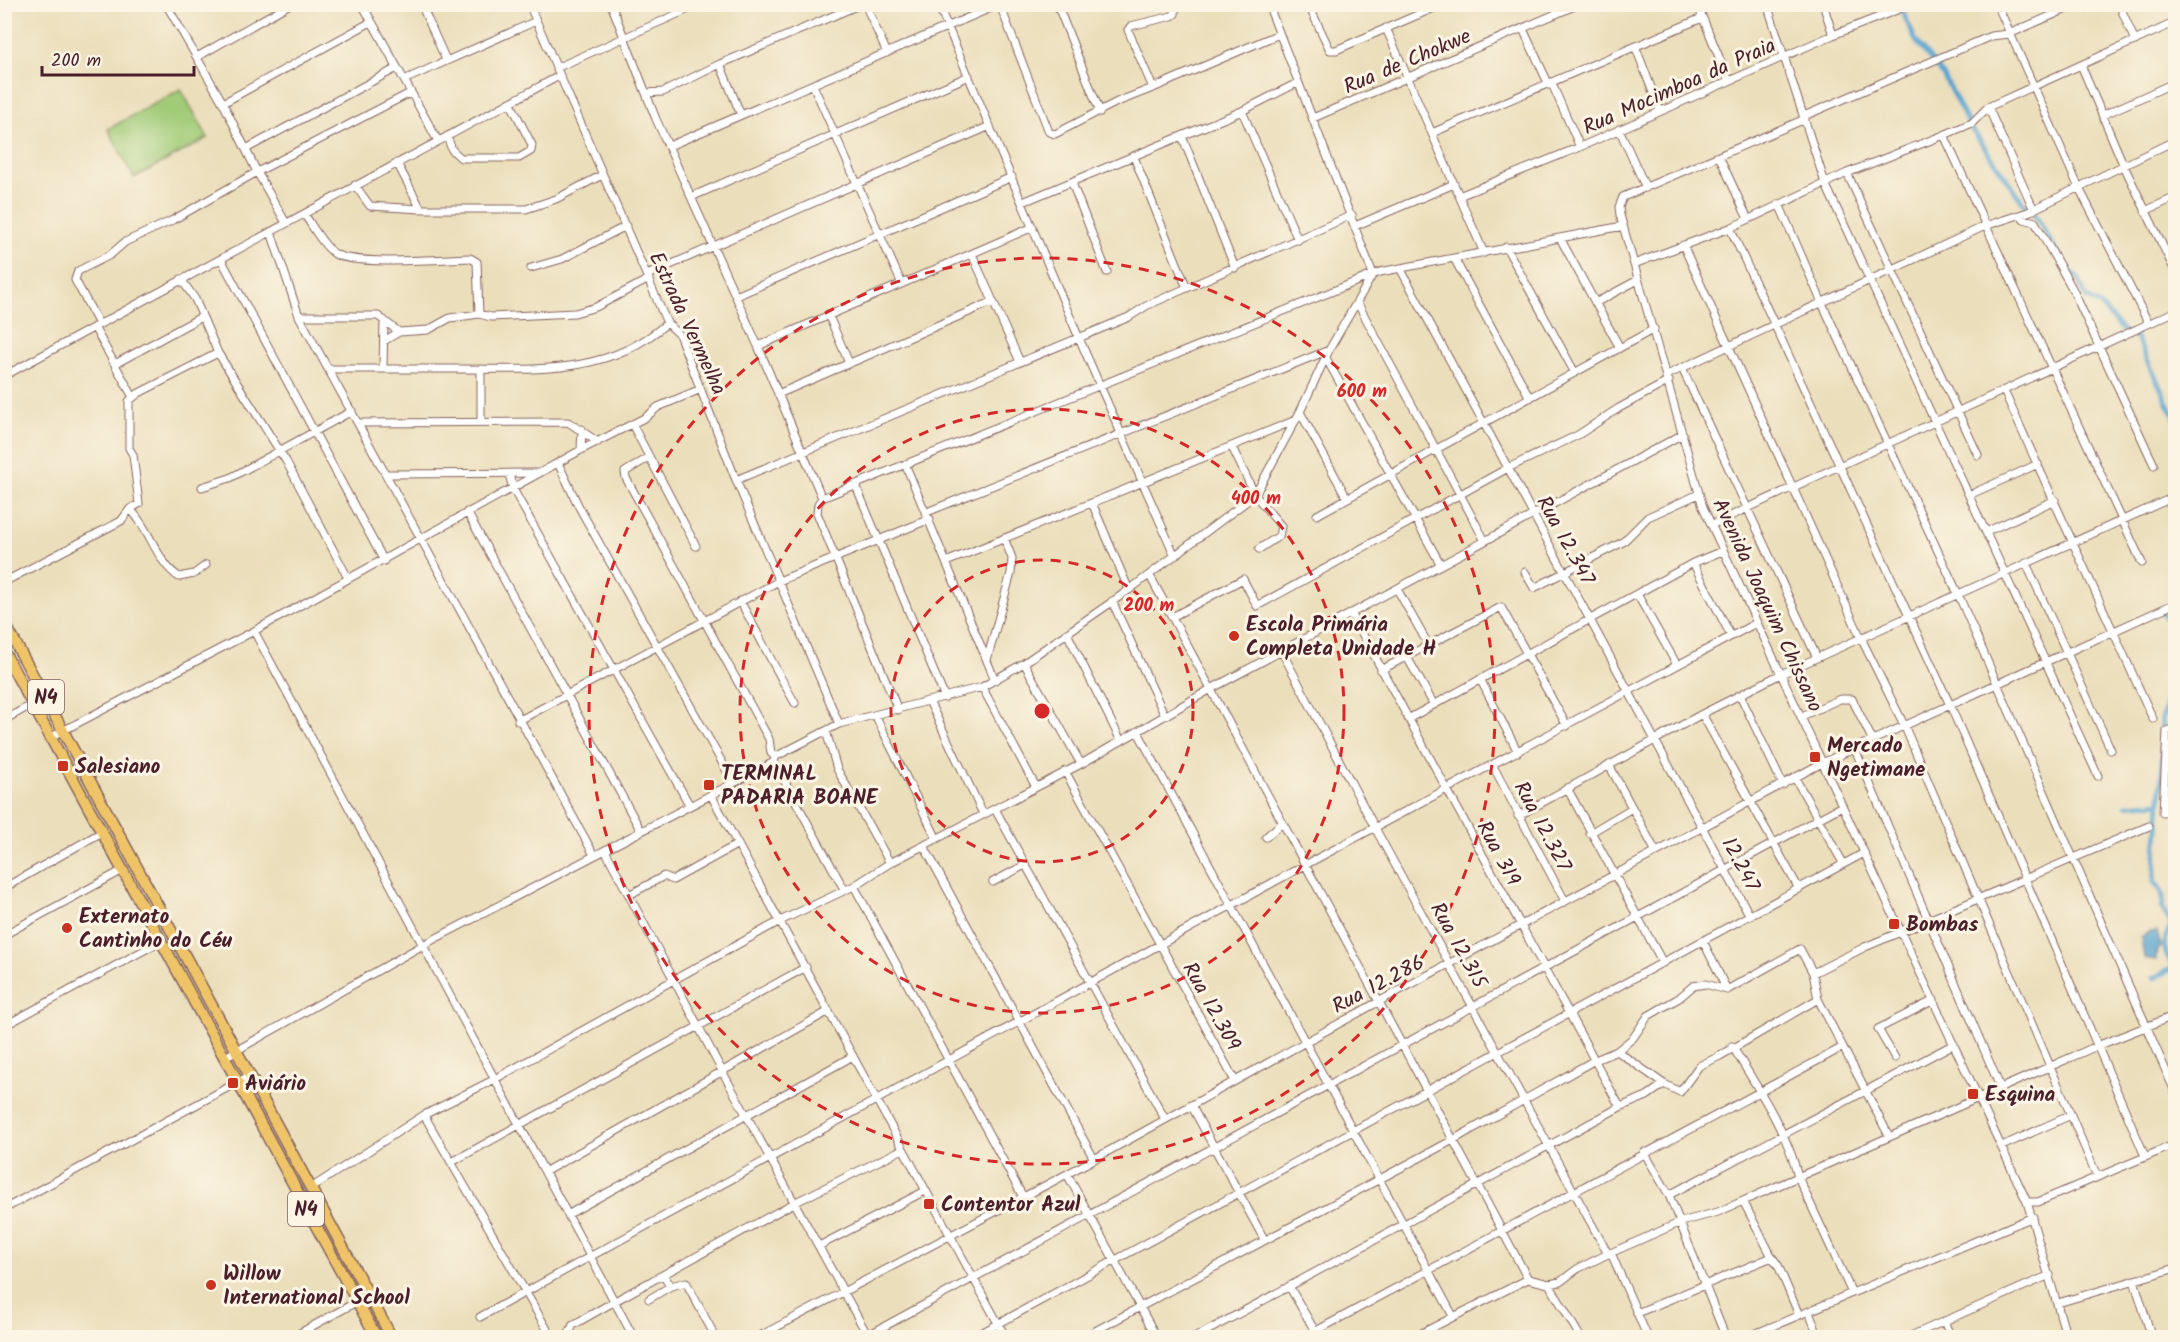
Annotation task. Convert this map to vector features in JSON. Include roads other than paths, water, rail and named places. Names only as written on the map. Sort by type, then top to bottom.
[{"type":"highway","name":"N4","points":[[4,622],[392,1338]]},
{"type":"highway","name":"N4","points":[[6,659],[51,737],[376,1338]]},
{"type":"street","points":[[197,57],[290,4]]},
{"type":"street","points":[[362,4],[438,141]]},
{"type":"street","points":[[421,4],[446,60]]},
{"type":"street","name":"Estrada Vermelha","points":[[529,4],[667,323],[679,334],[736,480],[839,724]]},
{"type":"street","points":[[611,4],[646,93],[758,346],[822,498],[817,513],[898,710]]},
{"type":"street","points":[[4,376],[510,102],[558,72],[624,36],[700,4]]},
{"type":"street","points":[[646,93],[663,92],[720,64],[863,4],[887,53]]},
{"type":"street","points":[[938,4],[1079,338],[1102,385],[1175,556]]},
{"type":"street","points":[[1057,4],[1101,112]]},
{"type":"street","points":[[1153,88],[1128,30],[1131,26],[1175,15],[1175,4]]},
{"type":"street","points":[[1268,4],[1297,83],[1352,215],[1373,274]]},
{"type":"street","points":[[1308,4],[1330,50],[1336,50],[1443,4]]},
{"type":"street","points":[[1422,4],[1425,12]]},
{"type":"street","name":"Rua de Chokwe","points":[[1313,118],[1407,80],[1579,4]]},
{"type":"street","points":[[1697,4],[1729,81]]},
{"type":"street","points":[[1767,4],[1826,183],[2098,776]]},
{"type":"street","points":[[1823,4],[1833,35]]},
{"type":"street","name":"Rua Mocimboa da Praia","points":[[1459,196],[1580,147],[1833,35],[1912,4]]},
{"type":"street","points":[[1997,4],[2078,186],[2148,322]]},
{"type":"street","points":[[1619,129],[1646,188],[1991,36],[2009,34],[2078,4]]},
{"type":"street","points":[[2120,4],[2135,41]]},
{"type":"street","points":[[168,5],[286,223]]},
{"type":"street","points":[[669,146],[998,5],[1049,132],[1054,134],[1117,102],[1279,34]]},
{"type":"street","points":[[1432,133],[1702,18]]},
{"type":"street","points":[[404,80],[536,21]]},
{"type":"street","points":[[223,103],[371,22]]},
{"type":"street","points":[[1634,264],[1730,228],[1847,172],[1944,135],[1968,124],[1988,107],[2175,22]]},
{"type":"street","points":[[1386,28],[1484,254]]},
{"type":"street","points":[[1523,29],[1580,147]]},
{"type":"street","points":[[1636,48],[1660,111]]},
{"type":"street","points":[[720,64],[741,116]]},
{"type":"street","points":[[2081,65],[2122,164],[2145,211],[2172,256],[2175,273]]},
{"type":"street","points":[[246,149],[397,68]]},
{"type":"street","points":[[692,196],[969,76]]},
{"type":"street","points":[[2103,116],[2175,82]]},
{"type":"street","points":[[1023,202],[1242,111],[1297,83]]},
{"type":"street","points":[[813,85],[901,282]]},
{"type":"street","points":[[133,398],[75,280],[78,271],[257,172],[410,93]]},
{"type":"street","points":[[447,136],[452,150],[461,158],[519,158],[527,154],[532,145],[510,102]]},
{"type":"street","points":[[1988,107],[2034,210]]},
{"type":"street","points":[[1242,111],[1298,240]]},
{"type":"street","points":[[384,340],[399,332],[428,330],[450,318],[479,314],[533,316],[575,313],[596,307],[648,277],[713,246],[990,126]]},
{"type":"street","points":[[1944,135],[2142,563]]},
{"type":"street","points":[[1182,136],[1235,268]]},
{"type":"street","points":[[1172,617],[1243,579],[1257,606],[1508,468],[1578,435],[1682,368],[1985,226],[2034,210],[2122,164],[2175,140]]},
{"type":"street","points":[[1719,156],[1748,219]]},
{"type":"street","points":[[1134,157],[1187,288]]},
{"type":"street","points":[[397,163],[421,209]]},
{"type":"street","points":[[1847,172],[1978,455]]},
{"type":"street","points":[[355,185],[370,206],[421,209],[526,209],[556,200],[602,174]]},
{"type":"street","points":[[736,296],[1012,177]]},
{"type":"street","points":[[1072,183],[1107,272]]},
{"type":"street","points":[[1355,226],[1454,184]]},
{"type":"street","name":"Avenida Joaquim Chissano","points":[[1646,188],[1623,196],[1619,203],[1623,226],[1668,378],[1699,494],[1722,550],[1802,716],[1822,764],[2027,1202],[2067,1338]]},
{"type":"street","points":[[2145,211],[2175,197]]},
{"type":"street","points":[[1779,204],[1822,303],[1959,594],[2175,1094]]},
{"type":"street","points":[[304,213],[335,254],[351,258],[390,260],[470,258],[477,262],[479,314]]},
{"type":"street","points":[[736,480],[1129,317],[1146,306],[1352,215]]},
{"type":"street","points":[[2021,215],[2024,219],[2035,222],[2072,288],[2154,465]]},
{"type":"street","points":[[531,268],[562,259],[626,226]]},
{"type":"street","points":[[758,346],[1033,226]]},
{"type":"street","points":[[822,498],[906,466],[1373,274],[1623,226]]},
{"type":"street","points":[[1730,228],[1950,705],[2145,1156]]},
{"type":"street","points":[[271,232],[299,316],[387,474],[518,721],[594,855]]},
{"type":"street","points":[[1560,238],[1620,348]]},
{"type":"street","points":[[1683,245],[1861,638],[1904,724],[2097,1176]]},
{"type":"street","points":[[1506,247],[1575,373]]},
{"type":"street","points":[[972,254],[1020,362]]},
{"type":"street","points":[[221,259],[384,561]]},
{"type":"street","points":[[1455,260],[1530,398]]},
{"type":"street","name":"Rua 12.347","points":[[1400,268],[1703,828]]},
{"type":"street","points":[[225,1058],[423,945],[711,795],[839,724],[930,703],[982,687],[1024,663],[1150,576],[1255,495],[1296,420],[1329,350],[1373,274]]},
{"type":"street","points":[[181,279],[195,299],[218,352],[302,490],[348,578]]},
{"type":"street","points":[[1595,303],[1638,280]]},
{"type":"street","points":[[778,394],[992,302]]},
{"type":"street","points":[[1357,302],[1485,541]]},
{"type":"street","points":[[1711,525],[2175,311]]},
{"type":"street","points":[[828,314],[849,363]]},
{"type":"street","points":[[299,316],[378,316],[399,332]]},
{"type":"street","points":[[115,364],[201,317]]},
{"type":"street","points":[[383,369],[384,320]]},
{"type":"street","points":[[328,369],[557,369],[621,352],[653,336],[667,323]]},
{"type":"street","points":[[1317,515],[1389,474],[1484,425],[1654,329]]},
{"type":"street","points":[[518,721],[779,581],[1121,433],[1329,350]]},
{"type":"street","points":[[4,582],[121,521],[130,509],[139,504],[133,455],[129,448],[129,401],[218,352]]},
{"type":"street","points":[[1326,358],[1441,566]]},
{"type":"street","points":[[1682,368],[1817,658]]},
{"type":"street","points":[[481,369],[481,422]]},
{"type":"street","points":[[51,737],[384,561],[467,512],[646,417],[658,407],[701,389]]},
{"type":"street","points":[[2004,391],[2153,719]]},
{"type":"street","points":[[202,487],[221,482],[352,411]]},
{"type":"street","points":[[1300,412],[1347,498]]},
{"type":"street","points":[[946,562],[1296,420]]},
{"type":"street","points":[[359,423],[568,422],[582,429],[598,442]]},
{"type":"street","points":[[632,424],[696,546]]},
{"type":"street","points":[[581,450],[582,429]]},
{"type":"street","points":[[311,1188],[424,1115],[675,981],[780,921],[854,886],[890,863],[1081,764],[1211,690],[1683,434]]},
{"type":"street","points":[[1232,447],[1255,495],[1281,525],[1282,531],[1259,549]]},
{"type":"street","points":[[648,458],[629,468],[625,472],[626,478],[769,739],[771,753],[844,889]]},
{"type":"street","points":[[558,463],[579,507],[733,782]]},
{"type":"street","points":[[1969,495],[2038,464]]},
{"type":"street","points":[[906,466],[995,680]]},
{"type":"street","points":[[387,474],[540,473]]},
{"type":"street","points":[[509,474],[513,489],[690,806]]},
{"type":"street","points":[[856,486],[945,698]]},
{"type":"street","points":[[1525,572],[1534,588],[1623,542],[1648,517],[1699,494]]},
{"type":"street","points":[[1518,816],[1702,714],[1781,674],[2175,496]]},
{"type":"street","points":[[1986,532],[2055,500]]},
{"type":"street","points":[[1092,502],[1129,590]]},
{"type":"street","points":[[130,509],[139,517],[170,571],[179,577],[194,574],[206,565]]},
{"type":"street","points":[[467,512],[641,831]]},
{"type":"street","points":[[987,660],[1011,573],[1012,558],[1004,538]]},
{"type":"street","points":[[1408,719],[1693,563],[1722,550]]},
{"type":"street","points":[[1693,563],[1731,636]]},
{"type":"street","points":[[2026,563],[2111,750]]},
{"type":"street","points":[[1150,576],[1425,1092],[1528,1279]]},
{"type":"street","points":[[1397,589],[1429,646]]},
{"type":"street","points":[[1637,594],[1677,665]]},
{"type":"street","points":[[740,601],[765,645],[768,658],[795,703]]},
{"type":"street","points":[[1112,601],[1165,716]]},
{"type":"street","name":"Rua 12.286","points":[[756,1338],[842,1290],[1067,1174],[1378,1002],[1854,747],[2175,603]]},
{"type":"street","points":[[1381,670],[1501,607],[1567,726]]},
{"type":"street","name":"Rua 319","points":[[1351,614],[1620,1107]]},
{"type":"street","points":[[480,1317],[1090,985],[1305,865],[1447,791],[1756,623]]},
{"type":"street","points":[[254,631],[634,1338]]},
{"type":"street","points":[[1067,633],[1121,741]]},
{"type":"street","name":"Rua 12.315","points":[[1282,652],[1523,1100],[1610,1253],[1648,1338]]},
{"type":"street","points":[[1407,657],[1434,705]]},
{"type":"street","points":[[1024,663],[1081,764]]},
{"type":"street","points":[[1480,679],[1518,752]]},
{"type":"street","points":[[982,687],[1036,787]]},
{"type":"street","points":[[1740,695],[1783,785]]},
{"type":"street","points":[[1802,716],[1840,699],[1852,699],[1872,739]]},
{"type":"street","points":[[930,703],[983,814]]},
{"type":"street","points":[[5,720],[33,704]]},
{"type":"street","points":[[1702,714],[1800,889]]},
{"type":"street","points":[[875,715],[937,839]]},
{"type":"street","points":[[2175,727],[2167,730],[2163,813],[2175,807]]},
{"type":"street","points":[[826,731],[837,769],[890,863]]},
{"type":"street","points":[[1138,732],[1453,1316]]},
{"type":"street","points":[[1854,747],[2001,1089]]},
{"type":"street","points":[[1609,765],[1656,852]]},
{"type":"street","name":"Rua 12.327","points":[[1493,766],[1565,901]]},
{"type":"street","name":"Rua 12.309","points":[[1065,771],[1235,1081]]},
{"type":"street","points":[[1796,778],[1843,863]]},
{"type":"street","points":[[1567,789],[1663,963]]},
{"type":"street","points":[[711,795],[1006,1338]]},
{"type":"street","points":[[605,850],[866,1337],[1842,806]]},
{"type":"street","points":[[1590,833],[1632,808]]},
{"type":"street","points":[[995,809],[1165,1119]]},
{"type":"street","points":[[1266,837],[1281,824]]},
{"type":"street","points":[[1813,973],[1929,919],[2149,826]]},
{"type":"street","name":"12.247","points":[[1703,828],[1727,869],[1750,916]]},
{"type":"street","points":[[4,888],[102,832]]},
{"type":"street","points":[[629,895],[664,876],[673,880],[738,844]]},
{"type":"street","points":[[924,846],[1094,1159]]},
{"type":"street","points":[[972,1338],[1864,853]]},
{"type":"street","points":[[993,882],[1026,865]]},
{"type":"street","points":[[4,935],[123,870]]},
{"type":"street","points":[[854,886],[1023,1197]]},
{"type":"street","points":[[4,1026],[161,941]]},
{"type":"street","points":[[1703,941],[1727,990]]},
{"type":"street","points":[[1082,1338],[1453,1140],[1593,1061],[1617,1051],[1633,1038],[1648,1016],[1693,986],[1705,984],[1727,990],[1800,950],[1813,973],[1818,999],[1889,1136]]},
{"type":"street","points":[[452,1162],[699,1028],[806,967]]},
{"type":"street","points":[[1617,1051],[1664,1084],[1680,1092],[1699,1066],[1818,999]]},
{"type":"street","points":[[1894,1059],[1878,1029],[1934,1000]]},
{"type":"street","points":[[546,1171],[829,1011]]},
{"type":"street","points":[[1412,1338],[1528,1279],[1549,1284],[1560,1282],[1577,1269],[1681,1222],[1718,1212],[2097,1046],[2175,1015]]},
{"type":"street","points":[[1669,1195],[1954,1044]]},
{"type":"street","points":[[1732,1046],[1759,1090],[1782,1136],[1795,1163],[1798,1177],[1852,1293]]},
{"type":"street","points":[[1303,1338],[1574,1189],[1843,1047]]},
{"type":"street","points":[[569,1215],[853,1056]]},
{"type":"street","points":[[4,1209],[249,1076]]},
{"type":"street","points":[[1194,1338],[1620,1107],[1647,1096],[1664,1084]]},
{"type":"street","points":[[1191,1104],[1264,1239]]},
{"type":"street","points":[[424,1115],[552,1338]]},
{"type":"street","points":[[2002,1146],[2071,1115]]},
{"type":"street","points":[[2027,1202],[2038,1202],[2173,1146]]},
{"type":"street","points":[[567,1338],[573,1325],[615,1301],[794,1203],[903,1149]]},
{"type":"street","points":[[1644,1152],[1669,1195],[1681,1222],[1726,1338]]},
{"type":"street","points":[[1067,1174],[1157,1338]]},
{"type":"street","points":[[1744,1338],[2032,1216],[2039,1206],[2071,1187]]},
{"type":"street","points":[[819,1246],[925,1191]]},
{"type":"street","points":[[1743,1200],[1772,1257],[1778,1264],[1799,1315]]},
{"type":"street","points":[[1637,1314],[1772,1257]]},
{"type":"street","points":[[2058,1303],[2175,1268]]},
{"type":"street","points":[[663,1275],[670,1286]]},
{"type":"street","points":[[1906,1338],[2050,1275]]},
{"type":"street","points":[[2134,1280],[2152,1338]]},
{"type":"street","points":[[649,1299],[670,1286],[686,1282],[716,1338]]},
{"type":"street","points":[[1549,1284],[1581,1338]]},
{"type":"street","points":[[1288,1286],[1314,1331]]},
{"type":"street","points":[[291,1338],[357,1301]]},
{"type":"street","points":[[1809,1312],[1819,1338]]},
{"type":"street","points":[[1944,1321],[1951,1338]]},
{"type":"water","points":[[2157,931],[2161,946],[2157,950],[2156,960],[2144,958],[2141,938],[2149,932]]},
{"type":"waterway","points":[[1899,4],[1916,41],[1943,75],[1969,125],[2026,207],[2032,210],[2064,263],[2079,280],[2086,297],[2102,307],[2125,333]]},
{"type":"waterway","points":[[2129,334],[2135,335],[2176,420]]},
{"type":"waterway","points":[[2163,613],[2176,637]]},
{"type":"waterway","points":[[2176,660],[2162,720],[2162,775],[2154,882],[2161,891],[2162,908],[2172,925],[2166,936],[2165,947],[2168,957],[2176,967]]},
{"type":"waterway","points":[[2126,805],[2160,802]]},
{"type":"waterway","points":[[2154,978],[2175,967]]},
{"type":"place","name":"Escola Primária Completa Unidade H","points":[[1234,636]]},
{"type":"place","name":"Mercado Ngetimane","points":[[1815,757]]},
{"type":"place","name":"Salesiano","points":[[63,766]]},
{"type":"place","name":"TERMINAL PADARIA BOANE","points":[[709,785]]},
{"type":"place","name":"Bombas","points":[[1894,924]]},
{"type":"place","name":"Externato Cantinho do Céu","points":[[67,928]]},
{"type":"place","name":"Aviário","points":[[233,1083]]},
{"type":"place","name":"Esquina","points":[[1973,1094]]},
{"type":"place","name":"Contentor Azul","points":[[929,1204]]},
{"type":"place","name":"Willow International School","points":[[211,1285]]}]
